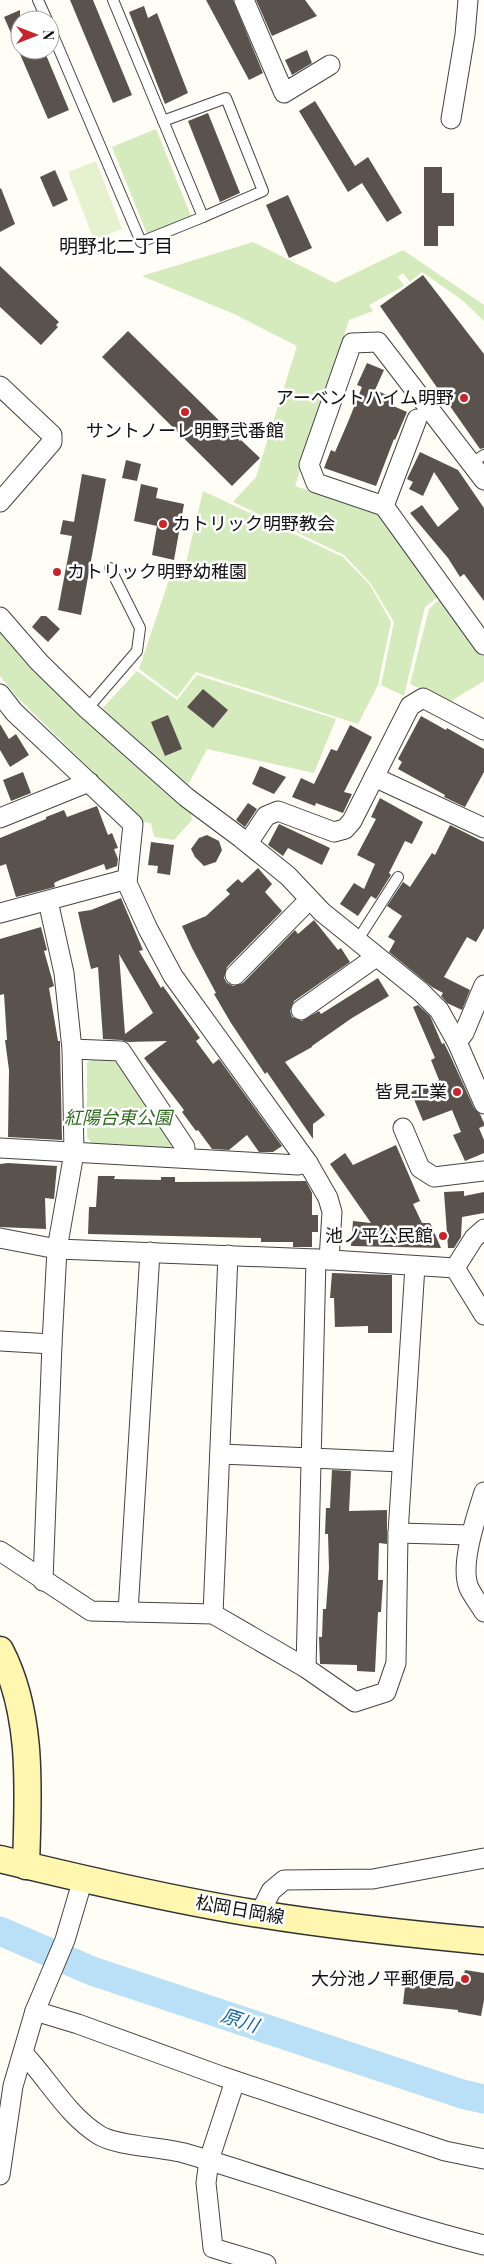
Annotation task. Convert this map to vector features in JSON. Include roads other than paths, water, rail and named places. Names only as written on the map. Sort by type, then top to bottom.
[{"type":"main road","points":[[0,1650],[9,1668],[26,1737],[26,1866]]},
{"type":"main road","name":"松岡日岡線","points":[[0,1859],[84,1879],[259,1914],[398,1933],[484,1941]]},
{"type":"street","points":[[244,0],[284,93],[330,65]]},
{"type":"street","points":[[451,119],[465,35],[468,0]]},
{"type":"street","points":[[484,480],[478,459],[378,342],[352,343],[309,465],[316,483],[384,506],[484,645]]},
{"type":"street","points":[[0,386],[52,435],[52,442],[0,502]]},
{"type":"street","points":[[384,506],[417,419]]},
{"type":"street","points":[[0,616],[39,662],[87,709],[186,797],[248,843],[288,876],[310,900],[357,941],[421,992],[438,1010],[457,1042],[484,1104]]},
{"type":"street","points":[[0,694],[7,716],[89,782],[133,824],[127,883],[148,929],[173,976],[308,1163],[328,1198],[332,1212],[323,1259],[311,1458],[306,1668]]},
{"type":"street","points":[[248,843],[266,816],[278,811],[334,832],[346,829],[352,821],[410,706],[423,698],[484,730]]},
{"type":"street","points":[[374,778],[484,828]]},
{"type":"street","points":[[0,818],[89,782]]},
{"type":"street","points":[[0,913],[127,879]]},
{"type":"street","points":[[235,975],[310,900]]},
{"type":"street","points":[[43,1581],[52,1344],[58,1248],[74,1152],[72,1049],[64,973],[48,901]]},
{"type":"street","points":[[301,1010],[376,957]]},
{"type":"street","points":[[457,1042],[464,1033],[484,986]]},
{"type":"street","points":[[72,1049],[121,1051],[185,1147],[184,1158]]},
{"type":"street","points":[[402,1128],[420,1168],[434,1177],[484,1171]]},
{"type":"street","points":[[0,1148],[298,1165],[308,1163]]},
{"type":"street","points":[[454,1268],[474,1238],[484,1229]]},
{"type":"street","points":[[0,1238],[58,1248],[323,1259],[454,1268]]},
{"type":"street","points":[[128,1612],[150,1252]]},
{"type":"street","points":[[213,1614],[228,1255]]},
{"type":"street","points":[[0,1551],[91,1611],[213,1614],[306,1668],[356,1702],[386,1692],[396,1663],[398,1533],[415,1266]]},
{"type":"street","points":[[454,1268],[484,1315]]},
{"type":"street","points":[[0,1341],[52,1344]]},
{"type":"street","points":[[220,1454],[402,1462]]},
{"type":"street","points":[[484,1492],[470,1535],[467,1566],[468,1587],[484,1612]]},
{"type":"street","points":[[398,1533],[470,1535]]},
{"type":"street","points":[[259,1914],[271,1891],[284,1880],[372,1879],[484,1858]]},
{"type":"street","points":[[0,2169],[13,2086],[22,2053],[35,2010],[65,1940],[84,1879]]},
{"type":"street","points":[[35,2010],[235,2081],[445,2151],[484,2159]]},
{"type":"street","points":[[22,2053],[78,2120],[101,2137],[142,2146],[175,2150],[484,2245]]},
{"type":"street","points":[[235,2081],[209,2160],[206,2183],[213,2248],[266,2264]]},
{"type":"lane","points":[[113,0],[203,217]]},
{"type":"lane","points":[[60,52],[141,242],[263,191],[226,98],[163,121]]},
{"type":"lane","points":[[87,709],[137,651],[140,628],[110,568]]},
{"type":"lane","points":[[357,941],[398,877]]},
{"type":"waterway","name":"原川","points":[[0,1931],[92,1971],[462,2094],[484,2099]]},
{"type":"place","name":"アーベントハイム明野","points":[[464,398]]},
{"type":"place","name":"サントノーレ明野弐番館","points":[[185,412]]},
{"type":"place","name":"カトリック明野教会","points":[[163,524]]},
{"type":"place","name":"カトリック明野幼稚園","points":[[57,572]]},
{"type":"place","name":"皆見工業","points":[[457,1092]]},
{"type":"place","name":"池ノ平公民館","points":[[443,1236]]},
{"type":"place","name":"大分池ノ平郵便局","points":[[465,1979]]},
{"type":"district","name":"明野北二丁目","points":[[116,246]]},
{"type":"park label","name":"紅陽台東公園","points":[[118,1118]]}]
